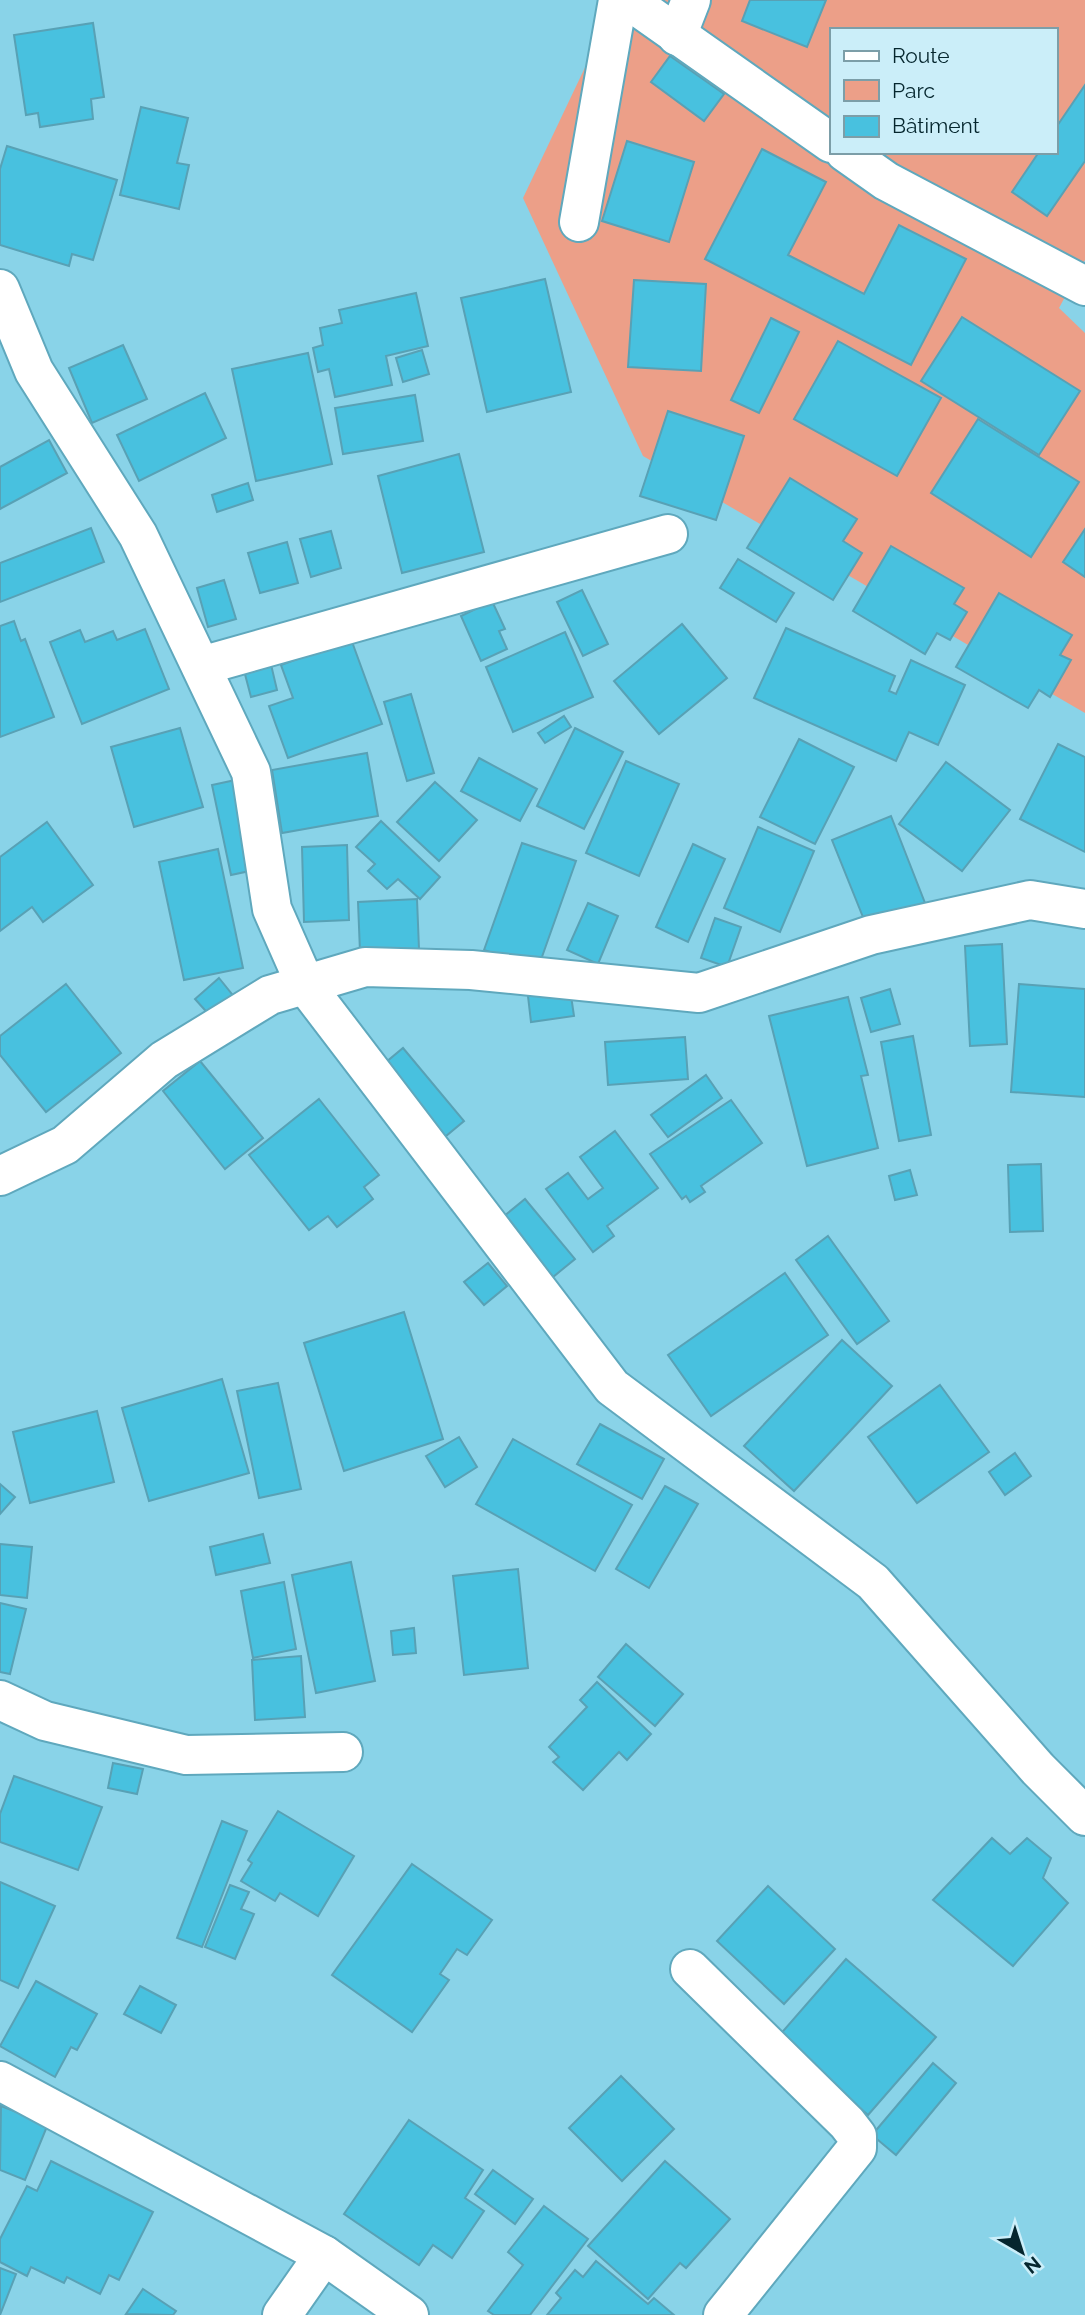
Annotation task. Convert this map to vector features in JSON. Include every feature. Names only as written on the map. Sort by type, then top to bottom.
[{"type":"street","points":[[579,222],[618,0]]},
{"type":"street","points":[[628,0],[830,142]]},
{"type":"street","points":[[677,36],[691,0]]},
{"type":"street","points":[[848,154],[886,181],[1085,286]]},
{"type":"street","points":[[0,289],[34,371],[138,534],[251,772],[272,909],[306,986],[611,1387],[873,1582],[1038,1769],[1085,1816]]},
{"type":"street","points":[[201,666],[668,534]]},
{"type":"street","points":[[0,1176],[65,1145],[164,1059],[270,995],[365,967],[471,970],[699,993],[871,935],[1030,900],[1085,909]]},
{"type":"street","points":[[0,1700],[45,1721],[186,1755],[343,1752]]},
{"type":"street","points":[[690,1969],[847,2123],[856,2136],[857,2148],[723,2315]]},
{"type":"street","points":[[0,2081],[324,2255],[409,2315]]},
{"type":"street","points":[[282,2315],[324,2255]]},
{"type":"green space","points":[[617,0],[1085,0],[1085,260],[1059,308],[1085,333],[1085,713],[643,456],[523,198]]},
{"type":"building","points":[[750,0],[826,0],[807,47],[742,21]]},
{"type":"building","points":[[93,23],[104,97],[91,99],[93,119],[40,127],[38,113],[26,115],[14,35]]},
{"type":"building","points":[[670,56],[724,94],[704,121],[651,82]]},
{"type":"building","points":[[1085,85],[1085,161],[1047,216],[1012,192],[1038,154],[1057,154],[1057,126]]},
{"type":"building","points":[[141,107],[188,118],[177,163],[189,165],[179,209],[120,195]]},
{"type":"building","points":[[627,141],[694,162],[669,242],[602,221]]},
{"type":"building","points":[[7,146],[117,180],[93,260],[72,254],[69,266],[0,245],[0,169]]},
{"type":"building","points":[[762,149],[826,182],[788,255],[864,294],[899,225],[966,259],[911,365],[705,259]]},
{"type":"building","points":[[545,279],[571,392],[487,412],[461,298]]},
{"type":"building","points":[[634,280],[706,284],[701,371],[628,367]]},
{"type":"building","points":[[416,293],[428,346],[386,356],[392,385],[335,397],[329,369],[318,372],[313,348],[323,345],[320,328],[342,323],[339,310]]},
{"type":"building","points":[[962,317],[1080,391],[1039,455],[921,381]]},
{"type":"building","points":[[771,318],[799,332],[759,413],[731,400]]},
{"type":"building","points":[[838,341],[941,398],[897,476],[794,419]]},
{"type":"building","points":[[123,345],[147,399],[92,423],[69,368]]},
{"type":"building","points":[[422,350],[429,374],[403,382],[396,358]]},
{"type":"building","points":[[308,353],[332,464],[256,481],[232,369]]},
{"type":"building","points":[[205,393],[226,438],[139,481],[117,435]]},
{"type":"building","points":[[415,395],[423,441],[343,454],[335,408]]},
{"type":"building","points":[[668,411],[744,436],[716,520],[640,496]]},
{"type":"building","points":[[978,419],[1079,482],[1031,557],[931,493]]},
{"type":"building","points":[[49,440],[67,473],[0,509],[0,467]]},
{"type":"building","points":[[459,454],[484,552],[402,573],[378,476]]},
{"type":"building","points":[[790,478],[857,519],[843,541],[862,553],[833,600],[747,548]]},
{"type":"building","points":[[248,483],[253,500],[217,512],[212,495]]},
{"type":"building","points":[[91,528],[104,562],[0,602],[0,563]]},
{"type":"building","points":[[1085,529],[1085,577],[1063,562]]},
{"type":"building","points":[[331,531],[341,568],[311,577],[300,539]]},
{"type":"building","points":[[287,542],[298,583],[260,593],[248,553]]},
{"type":"building","points":[[891,546],[964,588],[954,604],[967,612],[950,640],[937,633],[925,654],[853,611]]},
{"type":"building","points":[[738,559],[794,593],[776,622],[720,588]]},
{"type":"building","points":[[224,580],[236,619],[208,627],[197,588]]},
{"type":"building","points":[[582,590],[608,644],[583,656],[557,602]]},
{"type":"building","points":[[999,593],[1072,635],[1060,655],[1071,660],[1050,697],[1039,690],[1028,708],[956,667]]},
{"type":"building","points":[[492,601],[505,629],[499,631],[507,649],[481,661],[461,616]]},
{"type":"building","points":[[14,621],[21,641],[25,639],[54,717],[0,737],[0,626]]},
{"type":"building","points":[[682,624],[727,678],[659,734],[614,681]]},
{"type":"building","points":[[786,628],[895,676],[889,691],[896,694],[911,660],[965,685],[938,745],[909,732],[896,761],[754,698]]},
{"type":"building","points":[[145,629],[169,689],[82,724],[50,642],[80,630],[85,642],[113,631],[117,640]]},
{"type":"building","points":[[565,632],[593,697],[513,732],[486,667]]},
{"type":"building","points":[[351,639],[382,724],[288,758],[269,706],[293,698],[281,665]]},
{"type":"building","points":[[269,656],[277,690],[251,697],[242,663]]},
{"type":"building","points":[[411,694],[434,773],[407,781],[384,702]]},
{"type":"building","points":[[564,716],[571,727],[545,743],[538,733]]},
{"type":"building","points":[[180,728],[203,807],[134,827],[111,747]]},
{"type":"building","points":[[575,728],[623,752],[584,829],[537,806]]},
{"type":"building","points":[[799,739],[854,767],[815,844],[760,817]]},
{"type":"building","points":[[1058,744],[1085,757],[1085,852],[1020,819]]},
{"type":"building","points":[[367,753],[378,816],[282,833],[272,770]]},
{"type":"building","points":[[479,758],[537,789],[520,821],[461,791]]},
{"type":"building","points":[[626,761],[679,784],[639,876],[586,853]]},
{"type":"building","points":[[946,762],[1010,810],[962,871],[899,824]]},
{"type":"building","points":[[240,779],[259,869],[231,875],[212,785]]},
{"type":"building","points":[[435,782],[477,820],[439,861],[397,822]]},
{"type":"building","points":[[891,816],[925,903],[867,927],[832,840]]},
{"type":"building","points":[[381,821],[440,877],[420,899],[398,879],[387,889],[368,871],[375,864],[356,847]]},
{"type":"building","points":[[47,822],[93,885],[43,922],[32,907],[0,931],[0,857]]},
{"type":"building","points":[[758,827],[814,851],[780,932],[724,908]]},
{"type":"building","points":[[522,843],[576,861],[538,968],[484,950]]},
{"type":"building","points":[[693,844],[725,859],[688,942],[656,927]]},
{"type":"building","points":[[347,845],[349,920],[304,922],[302,847]]},
{"type":"building","points":[[218,849],[243,968],[184,980],[159,862]]},
{"type":"building","points":[[417,899],[419,949],[360,952],[358,902]]},
{"type":"building","points":[[588,903],[618,916],[598,964],[567,950]]},
{"type":"building","points":[[715,918],[741,927],[727,967],[701,958]]},
{"type":"building","points":[[1002,944],[1007,1044],[970,1046],[965,946]]},
{"type":"building","points":[[219,978],[235,998],[212,1018],[195,999]]},
{"type":"building","points":[[66,984],[121,1053],[46,1112],[0,1055],[0,1036]]},
{"type":"building","points":[[1019,984],[1085,989],[1085,1097],[1011,1092]]},
{"type":"building","points":[[570,989],[574,1016],[531,1022],[528,996]]},
{"type":"building","points":[[890,989],[900,1024],[871,1032],[861,998]]},
{"type":"building","points":[[848,997],[868,1075],[861,1076],[878,1148],[807,1166],[769,1016]]},
{"type":"building","points":[[913,1036],[931,1135],[899,1141],[881,1042]]},
{"type":"building","points":[[685,1037],[688,1079],[608,1085],[605,1042]]},
{"type":"building","points":[[403,1048],[464,1121],[440,1141],[379,1068]]},
{"type":"building","points":[[200,1061],[263,1138],[225,1169],[163,1091]]},
{"type":"building","points":[[706,1075],[722,1098],[668,1137],[651,1115]]},
{"type":"building","points":[[319,1099],[379,1175],[364,1187],[373,1199],[337,1227],[328,1216],[309,1230],[249,1155]]},
{"type":"building","points":[[731,1100],[762,1143],[701,1186],[705,1192],[690,1202],[686,1196],[682,1199],[650,1154]]},
{"type":"building","points":[[615,1131],[658,1188],[607,1226],[614,1236],[593,1252],[546,1189],[568,1173],[588,1199],[603,1188],[580,1157]]},
{"type":"building","points":[[1041,1164],[1043,1231],[1010,1232],[1008,1165]]},
{"type":"building","points":[[910,1170],[917,1195],[895,1200],[889,1176]]},
{"type":"building","points":[[525,1199],[575,1259],[553,1277],[503,1217]]},
{"type":"building","points":[[828,1236],[889,1321],[857,1344],[796,1260]]},
{"type":"building","points":[[488,1263],[507,1286],[484,1305],[464,1282]]},
{"type":"building","points":[[785,1273],[828,1335],[711,1416],[668,1355]]},
{"type":"building","points":[[404,1312],[443,1439],[344,1471],[304,1343]]},
{"type":"building","points":[[842,1340],[892,1386],[794,1491],[744,1446]]},
{"type":"building","points":[[222,1379],[249,1473],[149,1501],[122,1408]]},
{"type":"building","points":[[278,1383],[301,1489],[259,1498],[237,1391]]},
{"type":"building","points":[[940,1385],[989,1452],[917,1503],[868,1437]]},
{"type":"building","points":[[97,1411],[114,1482],[30,1503],[13,1432]]},
{"type":"building","points":[[600,1424],[664,1459],[642,1499],[577,1464]]},
{"type":"building","points":[[459,1437],[477,1467],[445,1487],[426,1456]]},
{"type":"building","points":[[513,1439],[632,1505],[595,1571],[476,1504]]},
{"type":"building","points":[[1015,1453],[1031,1476],[1005,1495],[989,1472]]},
{"type":"building","points":[[0,1484],[15,1497],[0,1514]]},
{"type":"building","points":[[665,1486],[698,1504],[649,1588],[616,1569]]},
{"type":"building","points":[[263,1534],[270,1563],[216,1575],[210,1547]]},
{"type":"building","points":[[0,1544],[32,1547],[27,1598],[0,1595]]},
{"type":"building","points":[[351,1562],[375,1681],[316,1693],[292,1575]]},
{"type":"building","points":[[518,1569],[528,1668],[464,1675],[453,1576]]},
{"type":"building","points":[[284,1582],[296,1649],[253,1658],[241,1591]]},
{"type":"building","points":[[0,1603],[26,1609],[10,1674],[0,1672]]},
{"type":"building","points":[[414,1628],[416,1653],[393,1655],[391,1631]]},
{"type":"building","points":[[626,1644],[683,1694],[655,1726],[598,1677]]},
{"type":"building","points":[[301,1656],[305,1717],[255,1720],[252,1660]]},
{"type":"building","points":[[597,1682],[651,1734],[627,1760],[619,1752],[583,1790],[553,1762],[559,1757],[549,1747],[587,1707],[580,1700]]},
{"type":"building","points":[[113,1763],[143,1769],[137,1794],[108,1788]]},
{"type":"building","points":[[14,1776],[102,1807],[78,1870],[0,1842],[0,1814]]},
{"type":"building","points":[[278,1811],[354,1856],[318,1916],[280,1893],[275,1901],[241,1881],[252,1863],[248,1860]]},
{"type":"building","points":[[222,1821],[247,1831],[202,1947],[177,1938]]},
{"type":"building","points":[[992,1838],[1010,1854],[1027,1838],[1051,1858],[1043,1878],[1068,1903],[1013,1966],[933,1900]]},
{"type":"building","points":[[412,1864],[492,1920],[467,1955],[457,1949],[440,1974],[449,1980],[412,2032],[332,1975]]},
{"type":"building","points":[[0,1882],[55,1906],[18,1988],[0,1980]]},
{"type":"building","points":[[230,1885],[249,1892],[241,1909],[254,1914],[235,1959],[205,1947]]},
{"type":"building","points":[[768,1886],[835,1949],[784,2004],[717,1941]]},
{"type":"building","points":[[846,1959],[936,2037],[868,2115],[778,2037]]},
{"type":"building","points":[[36,1981],[97,2014],[77,2050],[71,2047],[55,2077],[0,2046]]},
{"type":"building","points":[[140,1986],[176,2005],[161,2033],[124,2014]]},
{"type":"building","points":[[933,2063],[956,2083],[896,2155],[872,2135]]},
{"type":"building","points":[[621,2076],[674,2129],[622,2181],[569,2128]]},
{"type":"building","points":[[1,2106],[48,2124],[25,2180],[0,2170]]},
{"type":"building","points":[[409,2120],[483,2170],[465,2198],[484,2211],[452,2258],[433,2245],[419,2265],[344,2214]]},
{"type":"building","points":[[51,2161],[153,2212],[119,2280],[109,2275],[100,2294],[67,2277],[64,2283],[31,2267],[27,2276],[0,2262],[0,2239],[27,2186],[37,2191]]},
{"type":"building","points":[[665,2161],[730,2219],[686,2268],[680,2263],[648,2299],[588,2246]]},
{"type":"building","points":[[493,2170],[533,2199],[515,2224],[475,2194]]},
{"type":"building","points":[[544,2206],[588,2239],[530,2315],[494,2315],[488,2311],[523,2265],[508,2252]]},
{"type":"building","points":[[596,2261],[648,2304],[654,2298],[674,2315],[547,2315],[561,2298],[556,2293],[575,2270],[583,2277]]},
{"type":"building","points":[[0,2268],[16,2274],[0,2315]]},
{"type":"building","points":[[143,2289],[176,2311],[173,2315],[126,2314]]}]
